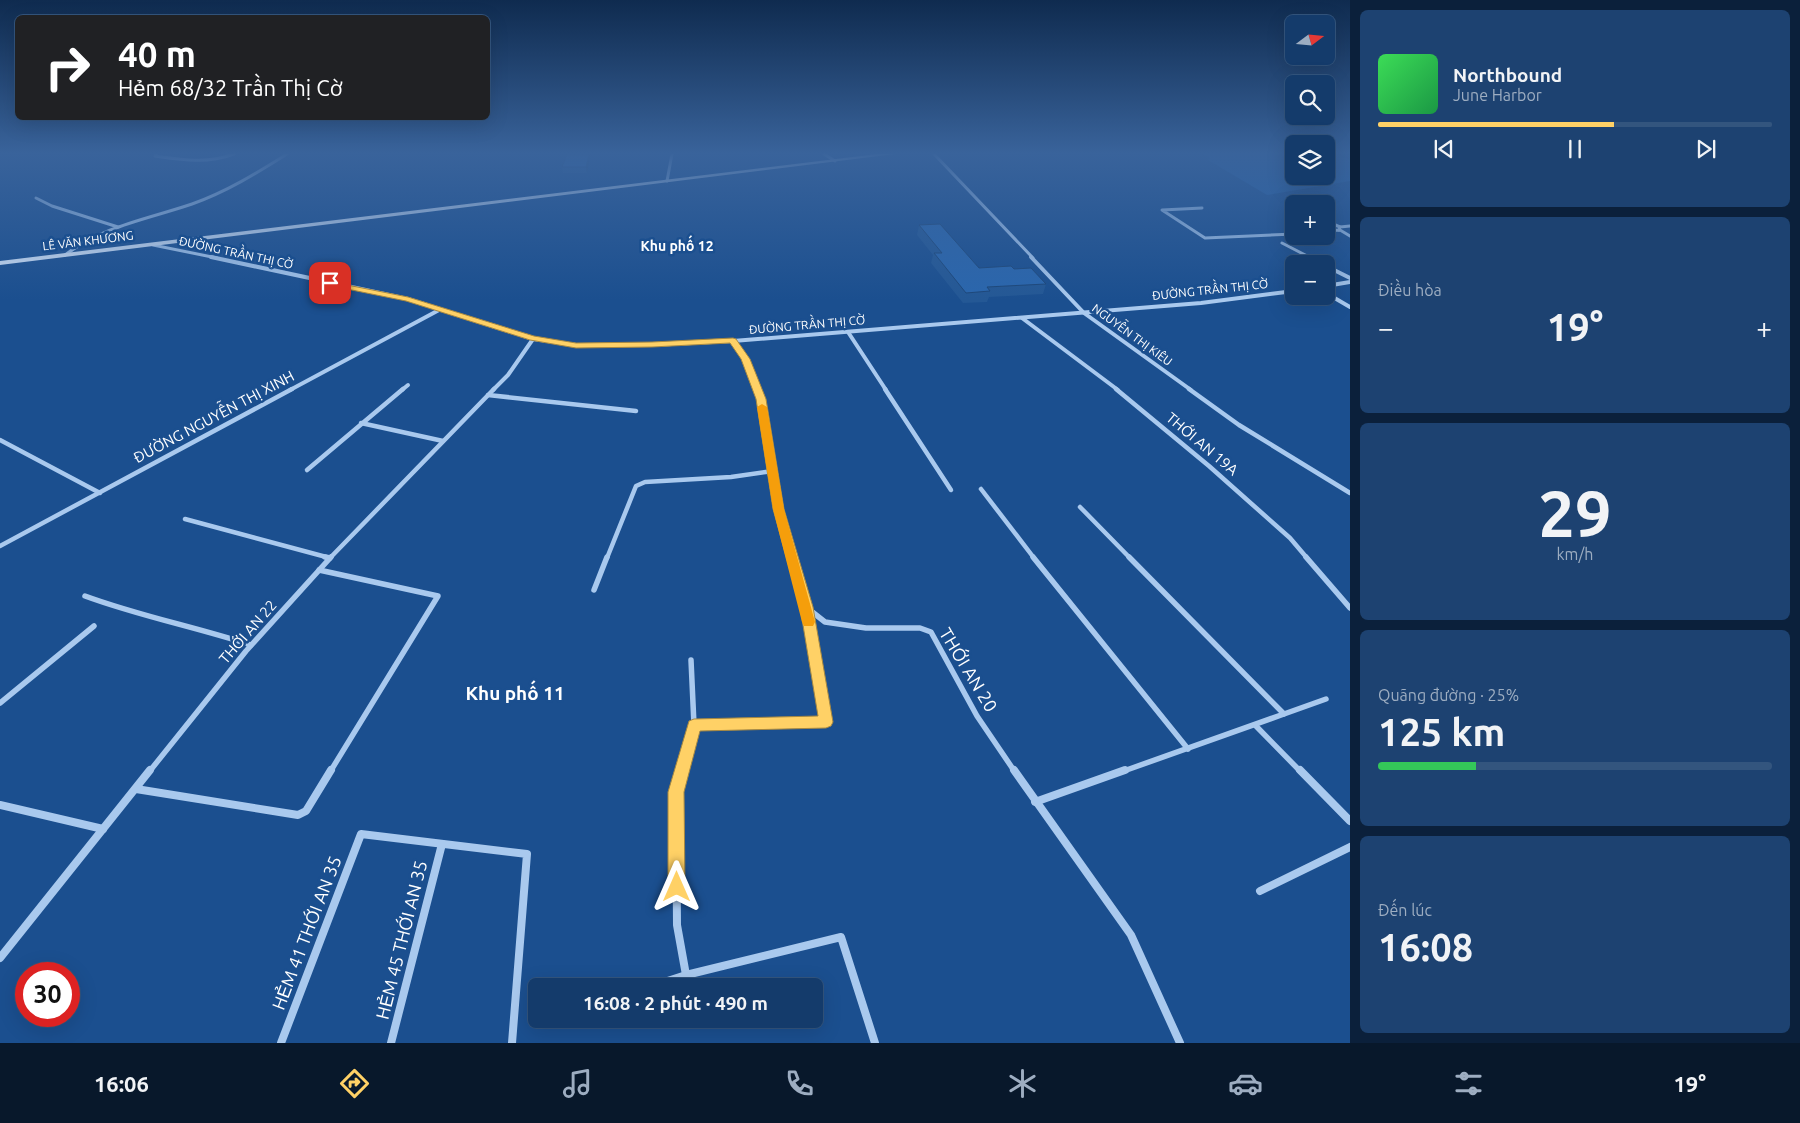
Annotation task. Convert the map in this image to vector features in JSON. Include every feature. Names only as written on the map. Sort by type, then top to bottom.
[{"type":"main road","name":"LÊ VĂN KHƯƠNG","points":[[0,263],[493,203]]},
{"type":"street","points":[[45,203],[119,227]]},
{"type":"street","points":[[64,255],[81,243],[119,227],[191,203]]},
{"type":"street","name":"NGUYỄN THỊ KIÊU","points":[[980,203],[1084,313],[1239,425],[1350,493]]},
{"type":"street","points":[[1202,208],[1162,210],[1205,238],[1285,234]]},
{"type":"street","points":[[1335,226],[1350,236]]},
{"type":"street","points":[[1335,230],[1350,226]]},
{"type":"street","points":[[1282,243],[1305,255]]},
{"type":"street","name":"ĐƯỜNG TRẦN THỊ CỜ","points":[[152,245],[408,299],[533,339],[576,346],[733,341],[1201,303],[1285,292]]},
{"type":"street","points":[[1335,270],[1350,278]]},
{"type":"street","points":[[1335,284],[1350,282]]},
{"type":"street","points":[[1335,298],[1350,307]]},
{"type":"street","name":"ĐƯỜNG NGUYỄN THỊ XINH","points":[[0,546],[439,310]]},
{"type":"street","name":"THỚI AN 19A","points":[[1022,318],[1096,372],[1210,466],[1290,538],[1350,608]]},
{"type":"street","points":[[848,332],[951,490]]},
{"type":"street","name":"THỚI AN 22","points":[[0,958],[251,646],[330,558],[508,375],[533,339]]},
{"type":"street","points":[[694,725],[826,722],[806,607],[778,509],[761,399],[746,359],[733,341]]},
{"type":"street","points":[[307,470],[408,385]]},
{"type":"street","points":[[488,395],[636,411]]},
{"type":"street","points":[[361,423],[443,441]]},
{"type":"street","points":[[0,440],[100,493]]},
{"type":"street","points":[[594,590],[636,486],[645,482],[722,478],[773,471]]},
{"type":"street","points":[[981,489],[997,512],[1188,749]]},
{"type":"street","points":[[1080,507],[1284,714]]},
{"type":"street","points":[[185,519],[330,558]]},
{"type":"street","points":[[136,789],[292,815],[298,815],[306,811],[438,596],[320,570]]},
{"type":"street","points":[[85,596],[123,610],[205,630],[251,646]]},
{"type":"street","name":"THỚI AN 20","points":[[806,607],[824,622],[866,628],[920,628],[931,632],[977,716],[1035,802],[1131,935],[1180,1043]]},
{"type":"street","points":[[0,703],[94,626]]},
{"type":"street","points":[[686,974],[677,925],[676,792],[694,725],[691,660]]},
{"type":"street","points":[[1035,802],[1326,700]]},
{"type":"street","points":[[1255,725],[1350,821]]},
{"type":"street","points":[[0,805],[103,829]]},
{"type":"street","name":"HẺM 41 THỚI AN 35","points":[[281,1043],[361,834],[442,844]]},
{"type":"street","points":[[442,844],[527,854],[512,1043]]},
{"type":"street","name":"HẺM 45 THỚI AN 35","points":[[391,1043],[442,844]]},
{"type":"street","points":[[1260,891],[1350,847]]},
{"type":"street","points":[[675,978],[841,937],[875,1043]]},
{"type":"building","points":[[940,224],[979,268],[1011,266],[1014,269],[1031,268],[1046,284],[987,287],[990,291],[966,293],[934,253],[942,253],[919,225]]},
{"type":"slow traffic","points":[[762,407],[778,509],[809,622]]},
{"type":"district","name":"Khu phố 12","points":[[677,246]]},
{"type":"district","name":"Khu phố 11","points":[[515,693]]},
{"type":"route","points":[[330,283],[408,299],[533,339],[576,346],[733,341],[746,359],[761,399],[778,509],[806,607],[826,722],[694,725],[676,792],[677,887]]}]
